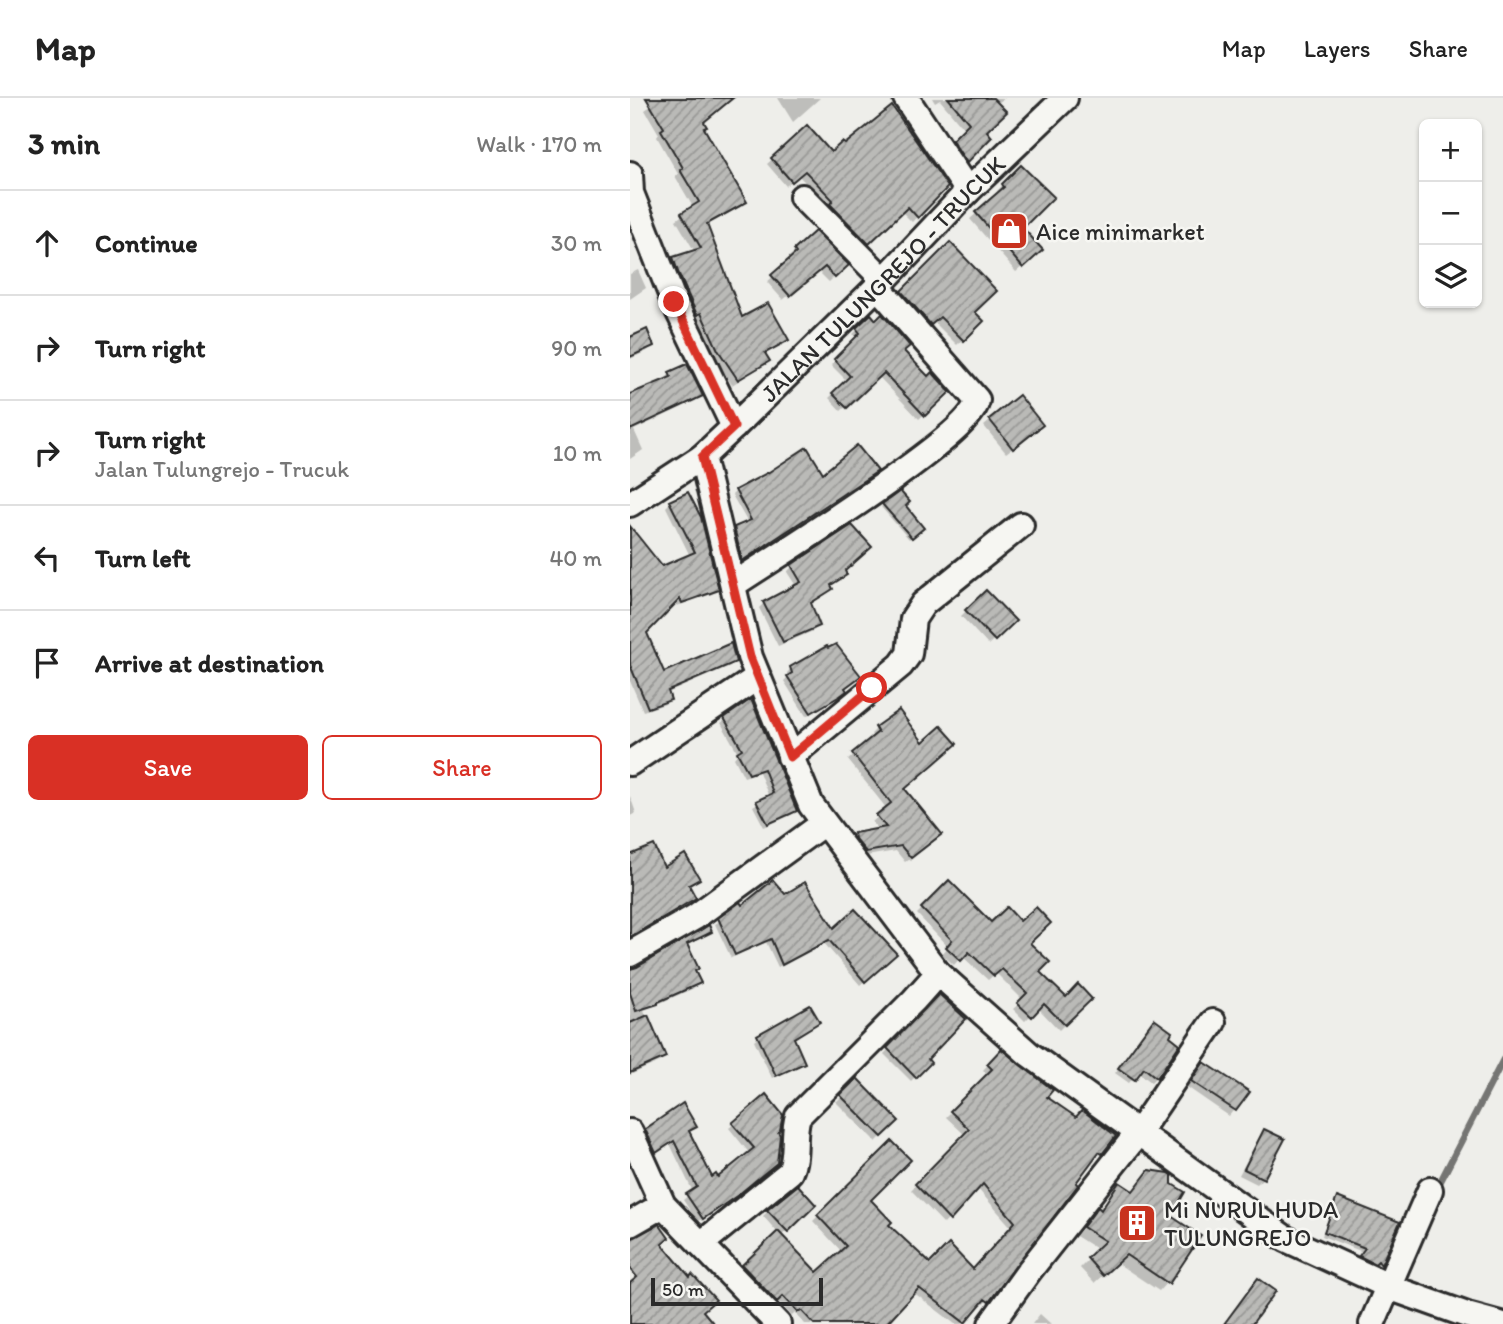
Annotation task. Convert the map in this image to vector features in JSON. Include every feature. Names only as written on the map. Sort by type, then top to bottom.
[{"type":"street","points":[[906,98],[968,191]]},
{"type":"street","name":"JALAN TULUNGREJO - TRUCUK","points":[[630,504],[702,457],[881,283],[968,191],[1065,98]]},
{"type":"street","points":[[630,174],[631,193],[674,302],[734,427]]},
{"type":"street","points":[[733,585],[901,475],[977,405],[977,400],[881,283],[803,197]]},
{"type":"street","points":[[702,457],[750,657],[811,805],[938,972],[1029,1054],[1286,1239],[1388,1286],[1500,1324]]},
{"type":"street","points":[[790,757],[901,665],[909,654],[913,619],[923,604],[1021,525]]},
{"type":"street","points":[[630,763],[758,677]]},
{"type":"street","points":[[630,954],[695,917],[824,823]]},
{"type":"street","points":[[701,1244],[790,1172],[794,1164],[794,1127],[798,1116],[914,1000],[938,972]]},
{"type":"street","points":[[990,1324],[1138,1133],[1213,1022]]},
{"type":"street","points":[[630,1132],[663,1205],[778,1324]]},
{"type":"street","points":[[1372,1324],[1430,1190]]},
{"type":"street","points":[[630,1224],[663,1205]]},
{"type":"building","points":[[646,98],[733,98],[704,122],[707,127],[704,128],[747,202],[707,224],[742,317],[768,303],[789,340],[765,353],[770,361],[738,380],[718,350],[701,313],[697,315],[673,257],[701,248],[681,213],[699,202],[661,130],[664,128]]},
{"type":"building","points":[[948,98],[993,98],[1007,112],[987,131],[992,137],[967,163],[952,140],[969,123]]},
{"type":"building","points":[[892,106],[948,187],[918,218],[908,207],[869,244],[830,204],[833,200],[805,171],[792,182],[771,158],[807,125],[831,152]]},
{"type":"building","points":[[1021,165],[1054,197],[1023,228],[1043,250],[1023,268],[975,212],[1004,187],[1002,184]]},
{"type":"building","points":[[815,231],[849,265],[835,278],[825,267],[790,296],[771,275],[796,253],[794,250]]},
{"type":"building","points":[[950,242],[997,291],[975,312],[984,321],[964,341],[940,317],[931,325],[901,291]]},
{"type":"building","points":[[871,314],[876,320],[882,314],[910,346],[904,351],[928,376],[932,372],[950,392],[925,416],[884,373],[847,408],[832,393],[850,376],[834,359],[860,333],[856,328]]},
{"type":"building","points":[[647,329],[654,346],[630,357],[630,337]]},
{"type":"building","points":[[687,364],[703,396],[630,430],[630,394],[671,377],[669,372]]},
{"type":"building","points":[[1019,395],[1043,425],[1013,449],[989,419]]},
{"type":"building","points":[[857,445],[878,471],[742,561],[734,527],[751,520],[735,490],[807,447],[823,473]]},
{"type":"building","points":[[900,491],[910,502],[906,506],[924,528],[912,538],[882,504]]},
{"type":"building","points":[[688,492],[701,517],[719,590],[682,603],[680,599],[647,633],[664,672],[731,643],[736,662],[668,691],[671,700],[648,708],[630,665],[630,526],[662,566],[695,552],[669,501]]},
{"type":"building","points":[[852,525],[872,547],[845,571],[847,575],[831,585],[833,589],[811,603],[820,626],[783,642],[763,602],[801,582],[791,565]]},
{"type":"building","points":[[986,590],[1016,621],[995,641],[965,610]]},
{"type":"building","points":[[836,644],[861,676],[845,688],[847,691],[811,713],[787,676],[792,673],[790,667],[827,646],[828,648]]},
{"type":"building","points":[[751,699],[797,811],[768,824],[756,801],[773,793],[764,769],[749,774],[737,752],[742,749],[724,718]]},
{"type":"building","points":[[899,710],[923,742],[941,726],[957,744],[905,789],[942,834],[911,858],[901,846],[866,852],[855,839],[854,833],[886,827],[876,815],[891,803],[852,753],[878,732],[875,727]]},
{"type":"building","points":[[654,845],[664,867],[685,854],[700,879],[689,885],[696,898],[630,937],[630,855]]},
{"type":"building","points":[[773,880],[785,894],[805,882],[834,928],[855,909],[897,954],[865,982],[829,940],[782,965],[771,939],[735,955],[718,918],[740,902],[742,905]]},
{"type":"building","points":[[949,880],[991,922],[1007,907],[1020,921],[1036,907],[1051,923],[1030,943],[1050,962],[1040,972],[1066,997],[1078,984],[1092,999],[1065,1025],[1044,1004],[1032,1017],[1017,1003],[1027,993],[1002,969],[994,976],[969,952],[961,961],[946,947],[952,940],[921,908]]},
{"type":"building","points":[[709,925],[712,932],[687,944],[699,969],[695,971],[701,983],[658,1004],[636,1011],[630,993],[630,969]]},
{"type":"building","points":[[939,994],[966,1019],[928,1059],[931,1063],[916,1078],[887,1048]]},
{"type":"building","points":[[810,1005],[820,1022],[794,1038],[805,1063],[776,1076],[757,1035]]},
{"type":"building","points":[[648,1015],[666,1057],[630,1073],[630,1023]]},
{"type":"building","points":[[1154,1019],[1172,1032],[1170,1036],[1180,1044],[1157,1078],[1144,1068],[1135,1080],[1118,1068]]},
{"type":"building","points":[[1001,1049],[1053,1090],[1047,1097],[1076,1117],[1082,1110],[1116,1136],[1102,1154],[1099,1152],[1076,1183],[1078,1185],[989,1302],[985,1299],[965,1323],[919,1288],[886,1324],[814,1324],[783,1296],[777,1302],[742,1265],[778,1231],[817,1272],[846,1246],[817,1215],[892,1141],[911,1160],[871,1200],[892,1222],[889,1225],[930,1263],[949,1244],[973,1269],[1015,1222],[983,1184],[950,1221],[915,1184],[969,1129],[950,1111],[992,1069],[987,1064]]},
{"type":"building","points":[[1204,1062],[1250,1092],[1236,1111],[1191,1081]]},
{"type":"building","points":[[857,1078],[899,1121],[882,1137],[840,1095]]},
{"type":"building","points":[[766,1094],[783,1115],[778,1132],[777,1163],[703,1219],[686,1194],[697,1187],[674,1141],[656,1153],[645,1129],[683,1103],[697,1127],[689,1131],[712,1177],[716,1174],[718,1177],[754,1148],[732,1123]]},
{"type":"building","points":[[1264,1129],[1285,1139],[1264,1179],[1244,1169]]},
{"type":"building","name":"Mi NURUL HUDA TULUNGREJO","points":[[1149,1170],[1172,1175],[1172,1184],[1185,1192],[1171,1216],[1201,1236],[1169,1284],[1126,1255],[1103,1276],[1087,1258],[1105,1241],[1083,1227],[1098,1207],[1101,1210],[1119,1182],[1133,1191]]},
{"type":"building","points":[[798,1185],[816,1205],[788,1232],[767,1210]]},
{"type":"building","points":[[1337,1197],[1400,1222],[1381,1265],[1378,1261],[1375,1264],[1359,1256],[1365,1248],[1324,1232]]},
{"type":"building","points":[[659,1224],[669,1238],[662,1244],[690,1277],[692,1274],[716,1300],[703,1311],[714,1324],[630,1324],[630,1283],[637,1277],[630,1268],[630,1239]]},
{"type":"building","points":[[1258,1278],[1276,1291],[1252,1324],[1224,1324]]},
{"type":"waterway","points":[[1436,1190],[1503,1060]]},
{"type":"place","name":"Aice minimarket","points":[[1009,231]]},
{"type":"place","name":"Mi NURUL HUDA TULUNGREJO","points":[[1137,1223]]},
{"type":"route","points":[[674,302],[734,427],[702,457],[750,657],[790,757],[872,688]]}]
